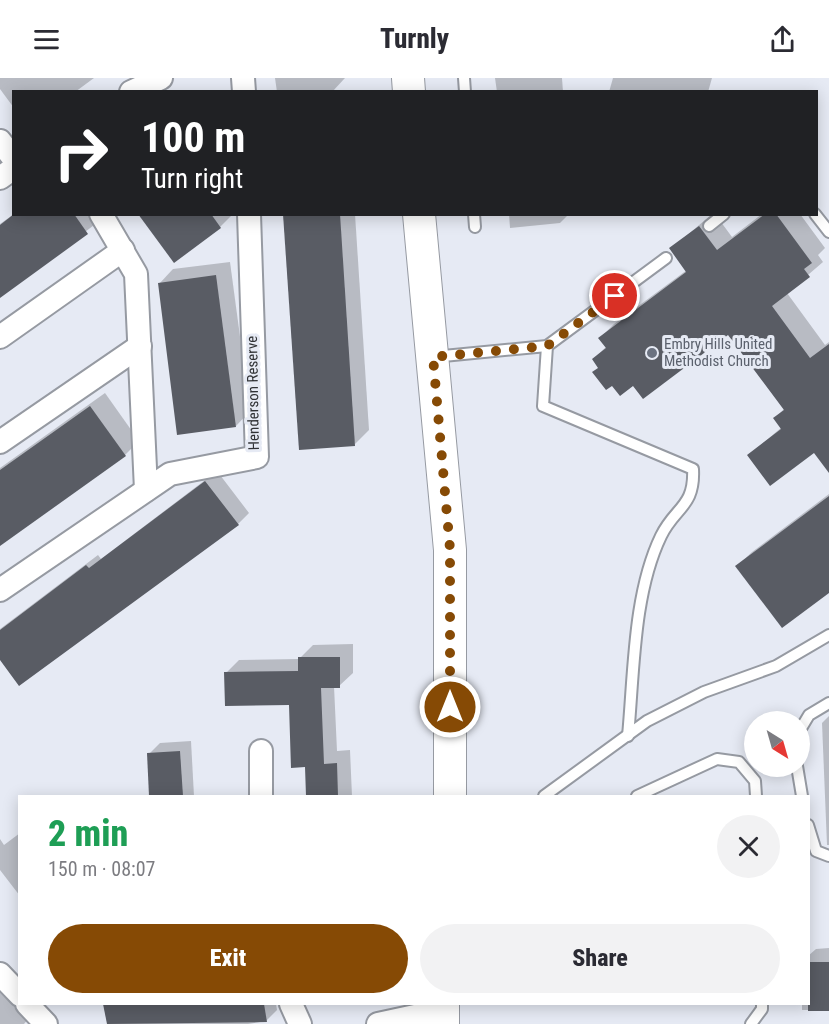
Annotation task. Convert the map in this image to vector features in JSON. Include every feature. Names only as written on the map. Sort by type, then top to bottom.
[{"type":"street","points":[[135,90],[161,78]]},
{"type":"street","points":[[0,141],[12,156]]},
{"type":"street","points":[[102,216],[136,274],[146,490]]},
{"type":"street","name":"Henderson Reserve","points":[[0,590],[170,474],[257,457],[249,216]]},
{"type":"street","points":[[419,216],[450,549],[450,795]]},
{"type":"street","points":[[0,337],[123,250]]},
{"type":"street","points":[[0,442],[140,346]]},
{"type":"street","points":[[261,751],[261,795]]},
{"type":"street","points":[[0,974],[18,993]]},
{"type":"street","points":[[28,1005],[46,1024]]},
{"type":"street","points":[[291,1005],[300,1024]]},
{"type":"street","points":[[378,1024],[443,1013]]},
{"type":"lane","points":[[474,216],[475,227]]},
{"type":"lane","points":[[710,226],[722,216]]},
{"type":"lane","points":[[817,216],[829,232]]},
{"type":"lane","points":[[433,357],[547,346],[666,258]]},
{"type":"lane","points":[[547,346],[543,406],[693,469],[694,490],[661,535],[645,579],[628,736]]},
{"type":"lane","points":[[545,795],[647,722],[704,692],[776,666],[829,635]]},
{"type":"lane","points":[[810,714],[829,703]]},
{"type":"lane","points":[[640,795],[717,759],[739,762],[755,781],[756,795]]},
{"type":"lane","points":[[799,777],[802,795]]},
{"type":"lane","points":[[810,832],[816,851],[829,856]]},
{"type":"lane","points":[[751,1024],[762,1009],[762,1005]]},
{"type":"building","points":[[12,216],[75,216],[88,234],[0,298],[0,225]]},
{"type":"building","points":[[139,216],[212,216],[221,228],[174,263]]},
{"type":"building","points":[[283,216],[340,216],[355,446],[299,450]]},
{"type":"building","name":"Embry Hills United Methodist Church","points":[[762,216],[777,216],[812,263],[804,269],[810,277],[772,306],[810,358],[829,344],[829,473],[814,453],[770,486],[747,455],[781,429],[773,418],[784,410],[728,335],[643,399],[633,386],[620,396],[612,386],[606,390],[592,372],[598,368],[592,359],[606,348],[598,338],[686,272],[669,248],[699,226],[717,250]]},
{"type":"building","points":[[216,275],[236,427],[177,435],[158,283]]},
{"type":"building","points":[[90,406],[126,456],[0,546],[0,470]]},
{"type":"building","points":[[205,481],[239,525],[19,686],[0,660],[0,630],[86,565],[89,568]]},
{"type":"building","points":[[829,496],[829,593],[782,628],[735,566]]},
{"type":"building","points":[[298,657],[340,657],[340,688],[321,688],[324,764],[337,763],[338,795],[306,795],[305,767],[291,768],[289,705],[225,706],[224,672],[298,671]]},
{"type":"building","points":[[180,751],[183,795],[149,795],[147,753]]},
{"type":"building","points":[[810,962],[829,962],[829,1011],[808,1011]]},
{"type":"building","points":[[103,1005],[264,1005],[267,1022],[107,1024]]},
{"type":"place","name":"Embry Hills United Methodist Church","points":[[652,353]]},
{"type":"route","points":[[450,707],[450,549],[433,357],[547,346],[615,296]]}]
